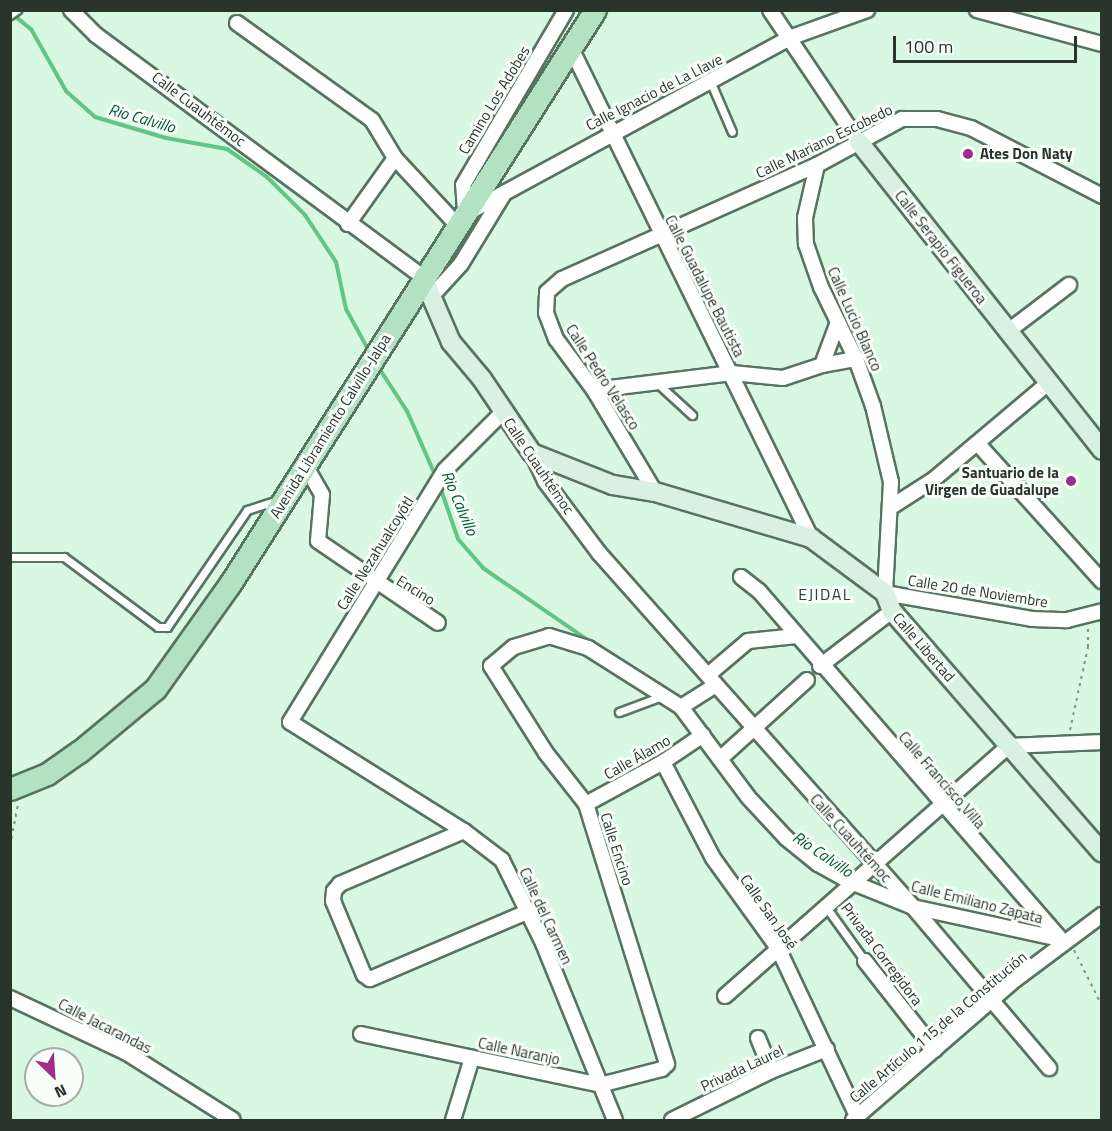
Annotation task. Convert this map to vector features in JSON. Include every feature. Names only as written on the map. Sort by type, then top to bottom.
[{"type":"main road","name":"Avenida Libramiento Calvillo-Jalpa","points":[[16,787],[47,774],[96,740],[155,689],[230,584],[461,217],[595,10]]},
{"type":"street","name":"Calle Cuauhtémoc","points":[[71,10],[96,35],[348,224],[423,277],[430,298],[451,342],[482,379],[532,453],[544,481],[599,552],[752,729],[913,907],[1049,1068]]},
{"type":"street","name":"Camino Los Adobes","points":[[461,217],[463,185],[567,10]]},
{"type":"street","name":"Calle Serapio Figueroa","points":[[770,10],[859,142],[1047,384],[1098,438]]},
{"type":"street","name":"Calle Ignacio de La Llave","points":[[461,217],[609,132],[711,83],[789,38],[867,10]]},
{"type":"street","points":[[977,10],[1100,42]]},
{"type":"street","points":[[237,23],[372,120],[395,158],[461,217]]},
{"type":"street","name":"Calle Guadalupe Bautista","points":[[571,48],[609,132],[661,238],[732,373],[810,538]]},
{"type":"street","name":"Calle Mariano Escobedo","points":[[562,279],[661,238],[817,165],[903,119],[937,119],[971,128],[1101,196]]},
{"type":"street","points":[[348,224],[395,158]]},
{"type":"street","name":"Calle Lucio Blanco","points":[[817,165],[805,218],[806,244],[856,359],[885,450],[891,507],[885,593]]},
{"type":"street","points":[[430,298],[461,264],[506,191]]},
{"type":"street","name":"Calle Pedro Velasco","points":[[562,279],[547,292],[546,313],[556,339],[594,390],[656,492]]},
{"type":"street","points":[[1007,332],[1069,285]]},
{"type":"street","points":[[822,365],[838,322]]},
{"type":"street","points":[[594,390],[732,373],[783,378],[822,365],[856,359]]},
{"type":"street","points":[[891,507],[933,480],[1047,384]]},
{"type":"street","name":"Calle Nezahualcoyótl","points":[[290,722],[445,470],[503,412]]},
{"type":"street","points":[[978,444],[1101,581]]},
{"type":"street","points":[[532,453],[613,485],[656,492],[810,538],[885,593]]},
{"type":"street","name":"Encino","points":[[305,465],[322,495],[318,541],[376,584],[438,623]]},
{"type":"street","name":"Calle Francisco Villa","points":[[741,577],[797,636],[820,666],[941,804],[1059,945]]},
{"type":"street","name":"Calle Libertad","points":[[885,593],[892,611],[1101,853]]},
{"type":"street","name":"Calle 20 de Noviembre","points":[[885,593],[1032,619],[1067,620],[1101,611]]},
{"type":"street","points":[[820,666],[892,611]]},
{"type":"street","name":"Calle Emiliano Zapata","points":[[491,666],[514,647],[549,636],[588,648],[640,684],[681,707],[748,797],[786,838],[818,864],[851,882],[913,907],[1059,945]]},
{"type":"street","points":[[681,707],[712,680],[748,641],[797,636]]},
{"type":"street","name":"Calle Encino","points":[[491,666],[546,753],[586,804],[667,1064]]},
{"type":"street","points":[[721,758],[807,680]]},
{"type":"street","name":"Calle del Carmen","points":[[290,722],[464,831],[502,860],[527,912],[615,1120]]},
{"type":"street","name":"Calle Álamo","points":[[586,804],[663,762],[703,735]]},
{"type":"street","points":[[725,996],[851,882],[1009,746],[1066,746],[1101,742]]},
{"type":"street","name":"Calle San José","points":[[663,762],[713,858],[778,948],[827,1049],[855,1118]]},
{"type":"street","points":[[464,831],[340,884],[334,891],[333,902],[364,975],[370,979],[527,912]]},
{"type":"street","name":"Calle Artículo 115 de la Constitución","points":[[855,1118],[1059,945],[1101,915]]},
{"type":"street","name":"Privada Corregidora","points":[[864,960],[935,1050]]},
{"type":"street","name":"Calle Jacarandas","points":[[14,1005],[127,1053],[233,1120]]},
{"type":"street","name":"Calle Naranjo","points":[[361,1034],[600,1085],[662,1069],[667,1064]]},
{"type":"street","points":[[758,1038],[771,1071]]},
{"type":"street","name":"Privada Laurel","points":[[672,1120],[771,1071],[827,1049]]},
{"type":"street","points":[[453,1120],[472,1058]]},
{"type":"lane","points":[[10,15],[17,10]]},
{"type":"lane","points":[[711,83],[732,132]]},
{"type":"lane","points":[[655,381],[692,415]]},
{"type":"lane","points":[[10,557],[64,557],[158,627],[167,627],[247,510],[285,497]]},
{"type":"lane","points":[[620,712],[664,696]]},
{"type":"lane","name":"Privada Corregidora","points":[[825,905],[864,960]]},
{"type":"path","points":[[1066,746],[1088,647],[1087,615]]},
{"type":"path","points":[[10,846],[16,787]]},
{"type":"path","points":[[1059,945],[1081,960],[1085,980],[1101,1006]]},
{"type":"waterway","name":"Rio Calvillo","points":[[11,13],[31,29],[66,91],[95,117],[166,138],[227,149],[267,177],[305,215],[336,262],[346,309],[369,351]]},
{"type":"waterway","name":"Rio Calvillo","points":[[377,365],[407,411],[436,477]]},
{"type":"waterway","name":"Rio Calvillo","points":[[439,484],[458,539],[483,568],[608,654]]},
{"type":"place","name":"Ates Don Naty","points":[[968,154]]},
{"type":"place","name":"Santuario de la Virgen de Guadalupe","points":[[1071,481]]},
{"type":"district","name":"EJIDAL","points":[[825,594]]}]
